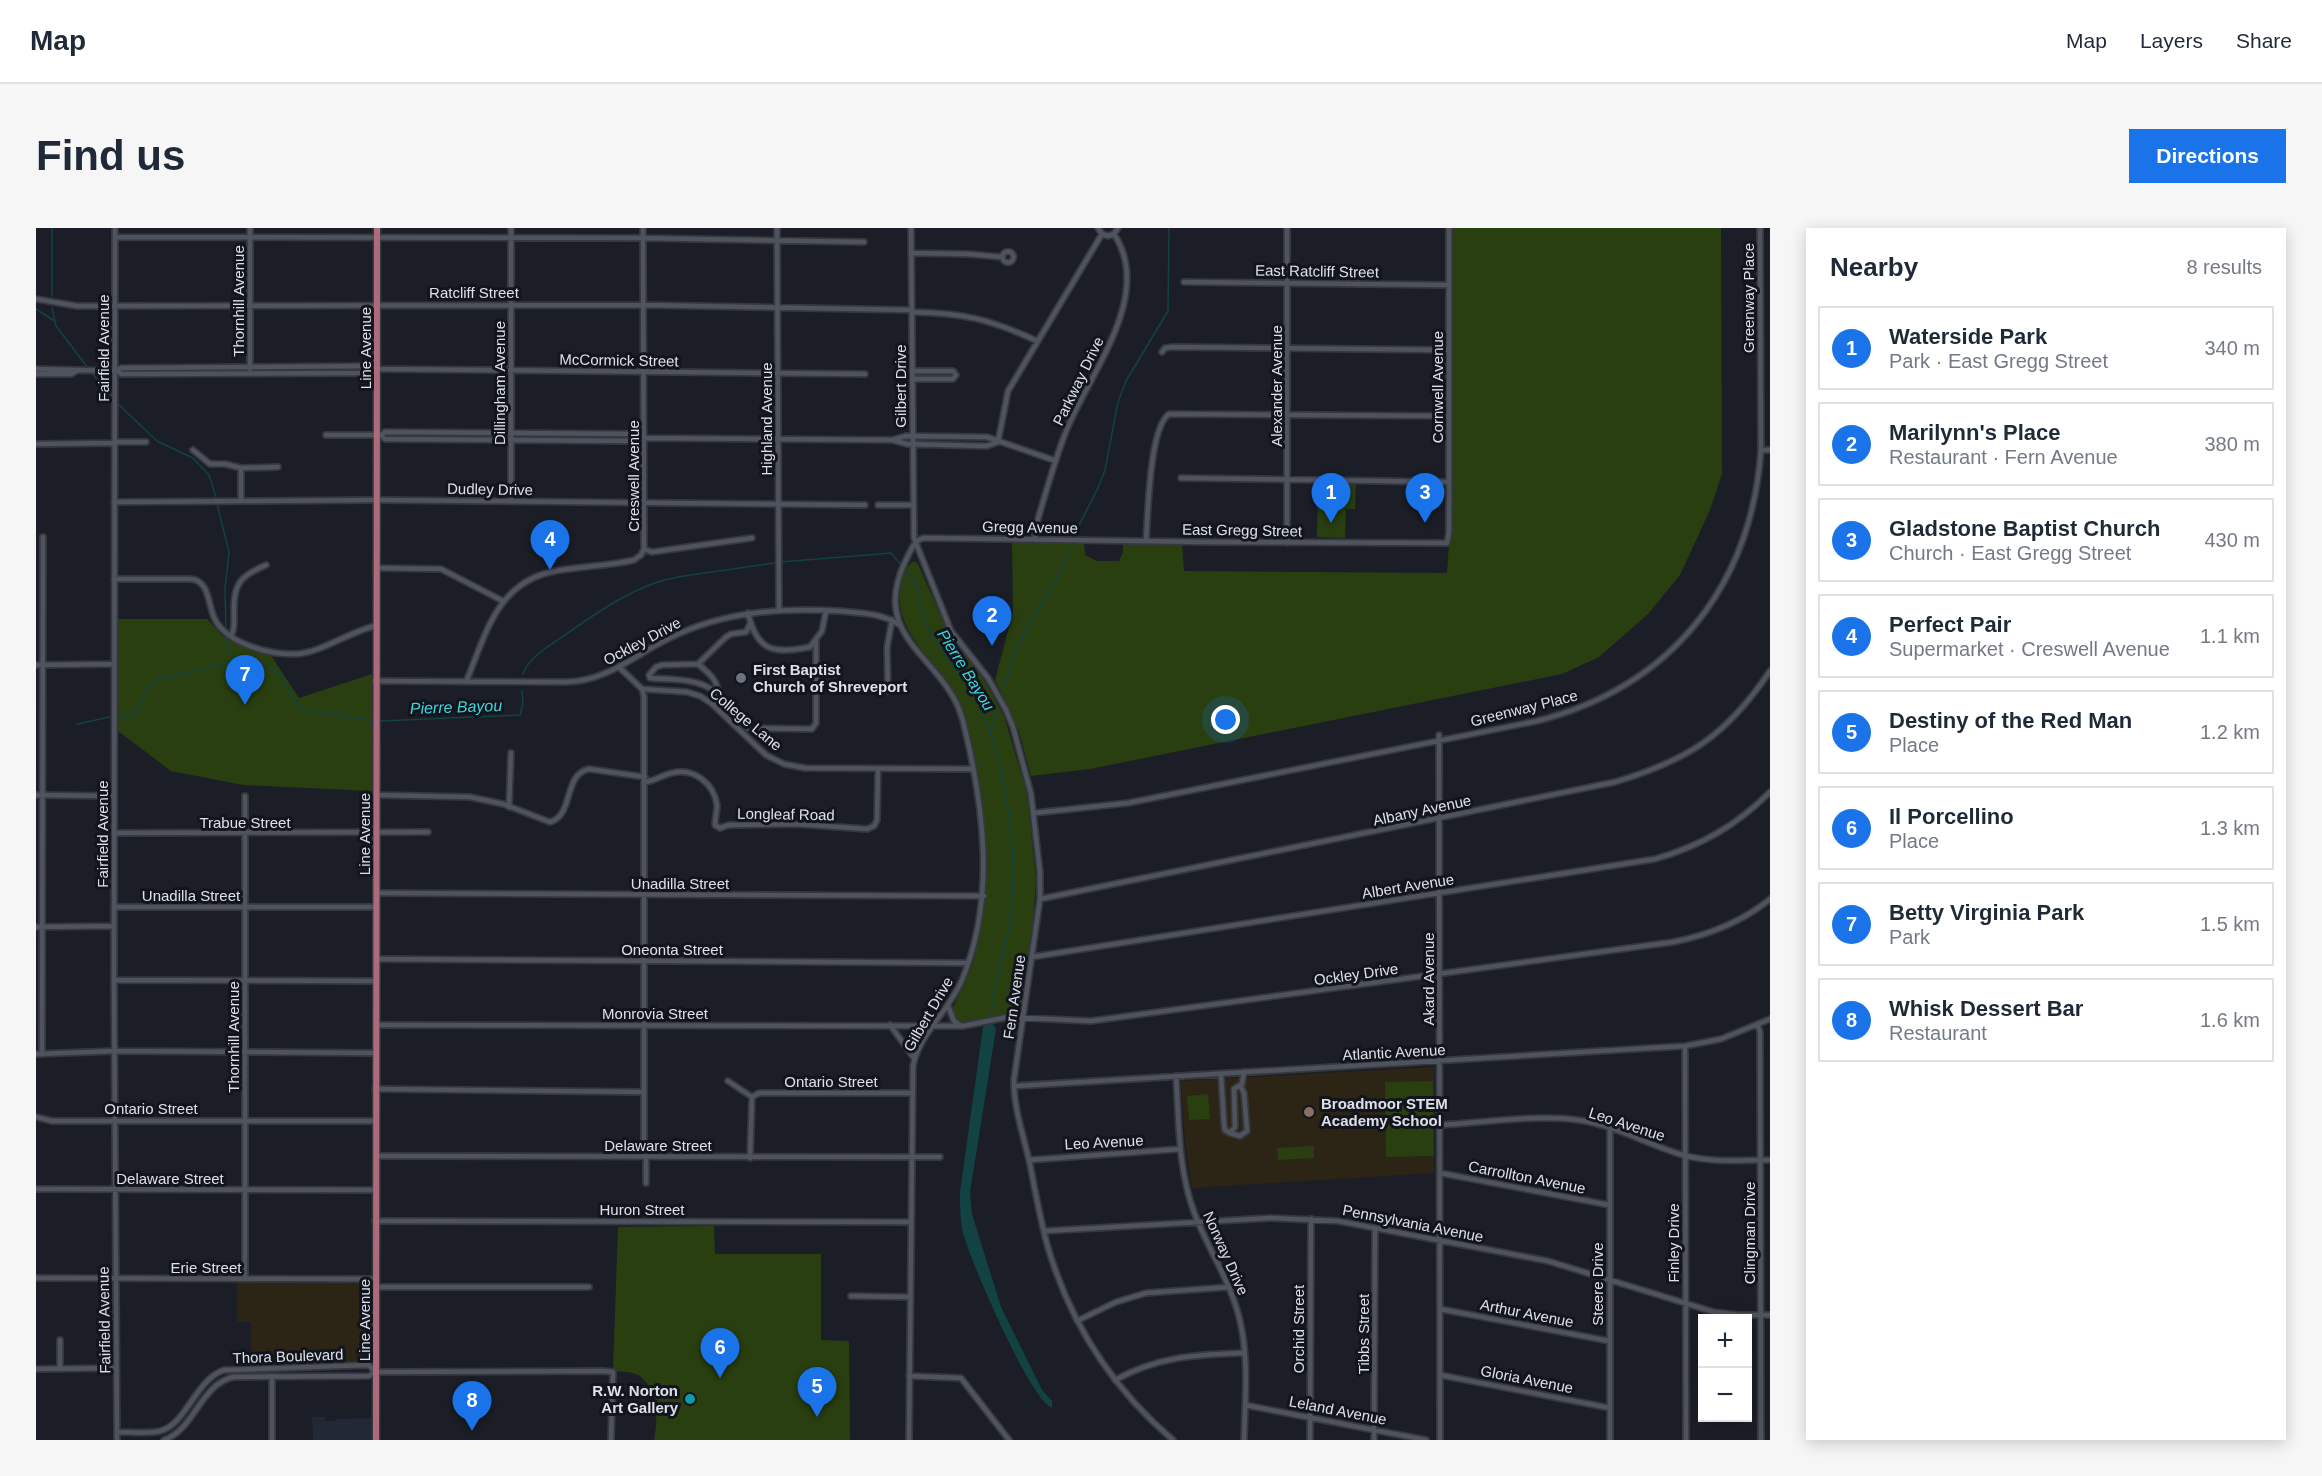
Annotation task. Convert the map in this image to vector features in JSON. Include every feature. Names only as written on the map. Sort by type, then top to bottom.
[{"type":"main road","name":"Line Avenue","points":[[376,1440],[375,568],[379,435],[375,369],[377,228]]},
{"type":"street","name":"Fairfield Avenue","points":[[115,228],[114,981],[117,1440]]},
{"type":"street","name":"Thornhill Avenue","points":[[250,228],[250,374]]},
{"type":"street","name":"Dillingham Avenue","points":[[511,228],[511,501]]},
{"type":"street","name":"Creswell Avenue","points":[[466,682],[503,601],[515,588],[531,578],[555,571],[629,561],[639,557],[644,549],[643,228]]},
{"type":"street","name":"Highland Avenue","points":[[777,228],[779,610]]},
{"type":"street","name":"Gilbert Drive","points":[[911,228],[915,543]]},
{"type":"street","points":[[1098,228],[1102,234],[1108,236],[1114,234],[1118,228]]},
{"type":"street","name":"Alexander Avenue","points":[[1287,228],[1287,543]]},
{"type":"street","name":"Cornwell Avenue","points":[[1445,544],[1449,537],[1449,228]]},
{"type":"street","name":"Greenway Place","points":[[1034,813],[1128,803],[1439,738],[1537,721],[1574,710],[1620,688],[1667,653],[1693,628],[1708,608],[1736,559],[1755,500],[1761,450],[1760,228]]},
{"type":"street","points":[[998,442],[1008,391],[1102,234]]},
{"type":"street","name":"Parkway Drive","points":[[1035,539],[1035,529],[1067,429],[1124,306],[1128,282],[1127,263],[1122,246],[1114,234]]},
{"type":"street","points":[[115,237],[642,238],[864,242]]},
{"type":"street","points":[[911,253],[1002,257]]},
{"type":"street","name":"East Ratcliff Street","points":[[1184,282],[1449,285]]},
{"type":"street","name":"Ratcliff Street","points":[[36,299],[67,305],[115,306],[511,304],[912,311],[978,317],[1008,327],[1036,341]]},
{"type":"street","points":[[1162,352],[1165,348],[1173,347],[1449,350]]},
{"type":"street","points":[[314,366],[314,373]]},
{"type":"street","name":"McCormick Street","points":[[375,369],[370,373],[250,374],[121,374],[116,371],[121,368],[369,366],[375,369],[865,374]]},
{"type":"street","points":[[181,368],[181,374]]},
{"type":"street","points":[[36,369],[116,371]]},
{"type":"street","points":[[36,374],[71,374],[75,371]]},
{"type":"street","points":[[912,371],[953,371],[956,375],[953,379],[912,378]]},
{"type":"street","points":[[1146,541],[1152,459],[1167,415],[1449,416]]},
{"type":"street","points":[[326,435],[379,435],[385,432],[637,434],[644,438]]},
{"type":"street","points":[[379,435],[385,439],[892,440],[912,444],[987,446],[998,442]]},
{"type":"street","points":[[892,440],[912,436],[987,437],[1056,461]]},
{"type":"street","points":[[36,444],[146,442]]},
{"type":"street","points":[[193,450],[210,464],[225,464],[241,468],[278,467]]},
{"type":"street","points":[[1761,450],[1770,450]]},
{"type":"street","points":[[241,468],[241,501]]},
{"type":"street","points":[[1181,478],[1449,482]]},
{"type":"street","name":"Dudley Drive","points":[[114,502],[376,500],[865,505]]},
{"type":"street","points":[[878,505],[913,505]]},
{"type":"street","points":[[43,537],[43,927],[39,1054],[115,1051],[375,1053]]},
{"type":"street","points":[[644,549],[652,552],[752,538]]},
{"type":"street","name":"Gregg Avenue","points":[[915,543],[924,538],[1146,541]]},
{"type":"street","name":"East Gregg Street","points":[[1146,541],[1445,544]]},
{"type":"street","points":[[900,625],[895,602],[902,570],[915,543]]},
{"type":"street","name":"Fern Avenue","points":[[915,543],[951,631],[988,678],[1006,710],[1028,780],[1034,813],[1040,873],[1040,899],[1014,1086],[1044,1231],[1061,1286],[1077,1321],[1115,1380],[1142,1412],[1173,1440]]},
{"type":"street","points":[[231,636],[234,627],[236,588],[244,576],[266,565]]},
{"type":"street","points":[[375,568],[441,569],[503,601]]},
{"type":"street","points":[[114,579],[190,579],[200,582],[205,588],[215,620],[231,636],[272,652],[299,654],[363,629],[375,627]]},
{"type":"street","name":"Ockley Drive","points":[[375,681],[574,682],[599,677],[620,668],[654,646],[690,629],[748,613],[779,610],[826,610],[874,614],[900,625]]},
{"type":"street","points":[[698,664],[726,637],[746,632],[769,648],[810,647],[822,631],[826,610]]},
{"type":"street","points":[[748,613],[758,639]]},
{"type":"street","points":[[888,691],[887,648],[892,620]]},
{"type":"street","points":[[746,632],[750,622]]},
{"type":"street","name":"Gilbert Drive","points":[[900,625],[916,652],[944,682],[955,700],[962,720],[972,769],[984,849],[984,896],[975,944],[962,980],[914,1058],[910,1158],[909,1440]]},
{"type":"street","points":[[717,702],[715,680],[698,664],[669,664],[656,667],[651,671],[650,678],[698,683],[714,691],[717,702],[748,728],[812,729],[816,723],[816,641]]},
{"type":"street","points":[[36,664],[114,664]]},
{"type":"street","points":[[620,668],[642,689],[644,697],[646,1183]]},
{"type":"street","name":"Albany Avenue","points":[[1040,899],[1616,782],[1671,764],[1706,742],[1735,718],[1770,671]]},
{"type":"street","name":"College Lane","points":[[642,689],[691,693],[717,702],[756,746],[766,755],[784,764],[805,768],[972,769]]},
{"type":"street","name":"Akard Avenue","points":[[1439,738],[1440,1440]]},
{"type":"street","points":[[509,807],[511,753]]},
{"type":"street","name":"Longleaf Road","points":[[376,795],[471,797],[509,807],[544,821],[554,821],[560,815],[576,777],[582,771],[589,769],[654,781],[677,771],[698,776],[712,791],[717,810],[716,825],[720,828],[729,825],[784,824],[867,829],[874,826],[877,820],[878,769]]},
{"type":"street","name":"Albert Avenue","points":[[1032,957],[1636,862],[1673,854],[1699,844],[1727,829],[1770,792]]},
{"type":"street","points":[[36,795],[114,796]]},
{"type":"street","name":"Thornhill Avenue","points":[[245,796],[245,1279]]},
{"type":"street","name":"Trabue Street","points":[[114,833],[376,834],[428,832]]},
{"type":"street","name":"Unadilla Street","points":[[376,893],[984,896]]},
{"type":"street","name":"Ockley Drive","points":[[935,1025],[963,1026],[1004,1017],[1077,1021],[1109,1020],[1683,940],[1730,924],[1770,899]]},
{"type":"street","name":"Unadilla Street","points":[[114,907],[376,907]]},
{"type":"street","points":[[36,927],[114,926]]},
{"type":"street","name":"Oneonta Street","points":[[376,959],[968,963]]},
{"type":"street","points":[[114,981],[376,981]]},
{"type":"street","points":[[948,1006],[954,1021],[963,1026]]},
{"type":"street","name":"Atlantic Avenue","points":[[1014,1086],[1685,1046],[1712,1042],[1770,1019]]},
{"type":"street","name":"Monrovia Street","points":[[376,1025],[935,1025]]},
{"type":"street","points":[[890,1025],[914,1058]]},
{"type":"street","name":"Clingman Drive","points":[[1758,1025],[1760,1032],[1761,1160],[1761,1440]]},
{"type":"street","name":"Finley Drive","points":[[1685,1046],[1686,1440]]},
{"type":"street","points":[[1230,1133],[1235,1127],[1234,1089],[1240,1085],[1244,1072]]},
{"type":"street","points":[[1221,1074],[1225,1130],[1240,1136],[1247,1131],[1244,1093],[1240,1085]]},
{"type":"street","name":"Norway Drive","points":[[1176,1076],[1180,1149],[1185,1181],[1198,1223],[1230,1287],[1240,1322],[1244,1353],[1244,1440]]},
{"type":"street","points":[[728,1081],[752,1097],[750,1158]]},
{"type":"street","points":[[375,1089],[644,1092]]},
{"type":"street","name":"Ontario Street","points":[[752,1097],[759,1093],[911,1093]]},
{"type":"street","name":"Ontario Street","points":[[36,1117],[52,1120],[375,1121]]},
{"type":"street","name":"Leo Avenue","points":[[1440,1125],[1562,1118],[1592,1122],[1685,1155],[1716,1160],[1770,1160]]},
{"type":"street","name":"Steere Drive","points":[[1610,1128],[1610,1440]]},
{"type":"street","name":"Leo Avenue","points":[[1029,1160],[1180,1149]]},
{"type":"street","name":"Delaware Street","points":[[375,1156],[940,1157]]},
{"type":"street","name":"Carrollton Avenue","points":[[1440,1173],[1610,1205]]},
{"type":"street","name":"Delaware Street","points":[[36,1189],[375,1190]]},
{"type":"street","name":"Pennsylvania Avenue","points":[[1044,1231],[1270,1218],[1311,1219],[1375,1228],[1548,1262],[1720,1313],[1770,1315]]},
{"type":"street","name":"Orchid Street","points":[[1310,1440],[1311,1219]]},
{"type":"street","name":"Huron Street","points":[[375,1221],[910,1221]]},
{"type":"street","name":"Tibbs Street","points":[[1374,1440],[1375,1228]]},
{"type":"street","name":"Erie Street","points":[[36,1278],[376,1279]]},
{"type":"street","points":[[376,1287],[590,1287]]},
{"type":"street","points":[[1077,1321],[1116,1302],[1146,1293],[1230,1287]]},
{"type":"street","points":[[852,1296],[910,1297]]},
{"type":"street","name":"Arthur Avenue","points":[[1440,1309],[1610,1341]]},
{"type":"street","points":[[60,1340],[60,1369]]},
{"type":"street","points":[[1115,1380],[1134,1369],[1170,1358],[1244,1353]]},
{"type":"street","name":"Thora Boulevard","points":[[117,1432],[152,1432],[167,1428],[177,1419],[205,1382],[224,1370],[369,1365],[375,1372]]},
{"type":"street","points":[[36,1369],[116,1368]]},
{"type":"street","name":"Thora Boulevard","points":[[164,1440],[182,1429],[213,1389],[233,1377],[369,1376],[375,1372],[613,1372],[611,1440]]},
{"type":"street","name":"Gloria Avenue","points":[[1440,1375],[1610,1408]]},
{"type":"street","points":[[272,1376],[272,1440]]},
{"type":"street","points":[[909,1376],[961,1378],[1009,1440]]},
{"type":"street","name":"Leland Avenue","points":[[1245,1405],[1426,1440]]},
{"type":"shaded area","points":[[993,1024],[996,1029],[970,1192],[972,1214],[1001,1307],[1042,1390],[1052,1401],[1052,1408],[1042,1399],[1030,1381],[1002,1328],[977,1271],[962,1228],[960,1192],[983,1027]]},
{"type":"shaded area","name":"Broadmoor STEM Academy School","points":[[1434,1067],[1434,1173],[1192,1188],[1185,1143],[1181,1081]]},
{"type":"shaded area","points":[[237,1281],[371,1282],[373,1284],[372,1364],[251,1364],[251,1322],[237,1322]]},
{"type":"shaded area","points":[[312,1417],[325,1417],[325,1421],[372,1418],[372,1440],[313,1440]]},
{"type":"green space","points":[[1449,228],[1721,228],[1722,474],[1710,510],[1680,575],[1648,614],[1599,657],[1562,674],[1090,769],[1031,776],[1019,731],[995,680],[1013,612],[1012,542],[1084,543],[1085,555],[1097,561],[1119,561],[1123,552],[1123,543],[1182,544],[1184,571],[1447,573],[1451,513],[1451,250]]},
{"type":"green space","points":[[1318,483],[1356,484],[1355,509],[1346,509],[1345,538],[1317,537]]},
{"type":"green space","points":[[914,561],[918,564],[949,634],[981,674],[1004,716],[1027,793],[1036,879],[1034,914],[1021,1006],[1013,1013],[964,1022],[958,1021],[951,1012],[973,962],[979,937],[986,865],[983,818],[968,724],[963,710],[945,678],[911,635],[904,620],[900,602],[902,577]]},
{"type":"green space","points":[[118,619],[207,619],[223,636],[270,654],[299,698],[372,674],[372,791],[243,785],[171,771],[118,731]]},
{"type":"green space","points":[[1433,1081],[1434,1156],[1386,1157],[1385,1082]]},
{"type":"green space","points":[[1208,1094],[1210,1119],[1189,1120],[1187,1096]]},
{"type":"green space","points":[[1314,1146],[1314,1158],[1278,1160],[1277,1148]]},
{"type":"green space","points":[[714,1226],[715,1254],[821,1254],[821,1340],[849,1341],[850,1440],[654,1440],[655,1406],[647,1383],[638,1375],[613,1371],[618,1227]]},
{"type":"waterway","points":[[52,228],[52,296]]},
{"type":"waterway","points":[[1074,535],[1105,470],[1118,402],[1126,381],[1168,311],[1169,228]]},
{"type":"waterway","points":[[52,308],[56,326],[88,368]]},
{"type":"waterway","points":[[36,309],[53,320]]},
{"type":"waterway","points":[[91,372],[113,398]]},
{"type":"waterway","points":[[116,402],[157,441],[193,458],[209,475],[216,497]]},
{"type":"waterway","points":[[217,504],[229,552],[225,589],[226,627]]},
{"type":"waterway","points":[[1004,687],[1018,644],[1060,573],[1069,549]]},
{"type":"waterway","name":"Pierre Bayou","points":[[781,562],[891,553],[902,566]]},
{"type":"waterway","name":"Pierre Bayou","points":[[523,674],[529,663],[545,648],[633,592],[663,580],[776,563]]},
{"type":"waterway","name":"Pierre Bayou","points":[[905,570],[914,582],[928,628],[979,704],[992,738],[1005,790],[1012,844],[1012,897],[1010,921],[993,998],[990,1024]]},
{"type":"waterway","points":[[226,637],[230,654],[270,668],[280,677],[302,709],[375,721]]},
{"type":"waterway","points":[[118,717],[135,714],[149,686],[154,681],[238,660]]},
{"type":"waterway","name":"Pierre Bayou","points":[[380,721],[520,715],[523,703],[522,691]]},
{"type":"waterway","points":[[990,733],[997,711]]},
{"type":"waterway","points":[[77,724],[110,717]]},
{"type":"place","name":"Waterside Park","points":[[1331,523]]},
{"type":"place","name":"Gladstone Baptist Church","points":[[1425,523]]},
{"type":"place","name":"Perfect Pair","points":[[550,570]]},
{"type":"place","name":"Marilynn's Place","points":[[992,646]]},
{"type":"place","name":"First Baptist Church of Shreveport","points":[[741,678]]},
{"type":"place","name":"Betty Virginia Park","points":[[245,705]]},
{"type":"place","name":"Broadmoor STEM Academy School","points":[[1309,1112]]},
{"type":"place","name":"Il Porcellino","points":[[720,1378]]},
{"type":"place","name":"R.W. Norton Art Gallery","points":[[690,1399]]},
{"type":"place","name":"Destiny of the Red Man","points":[[817,1417]]},
{"type":"place","name":"Whisk Dessert Bar","points":[[472,1431]]}]
